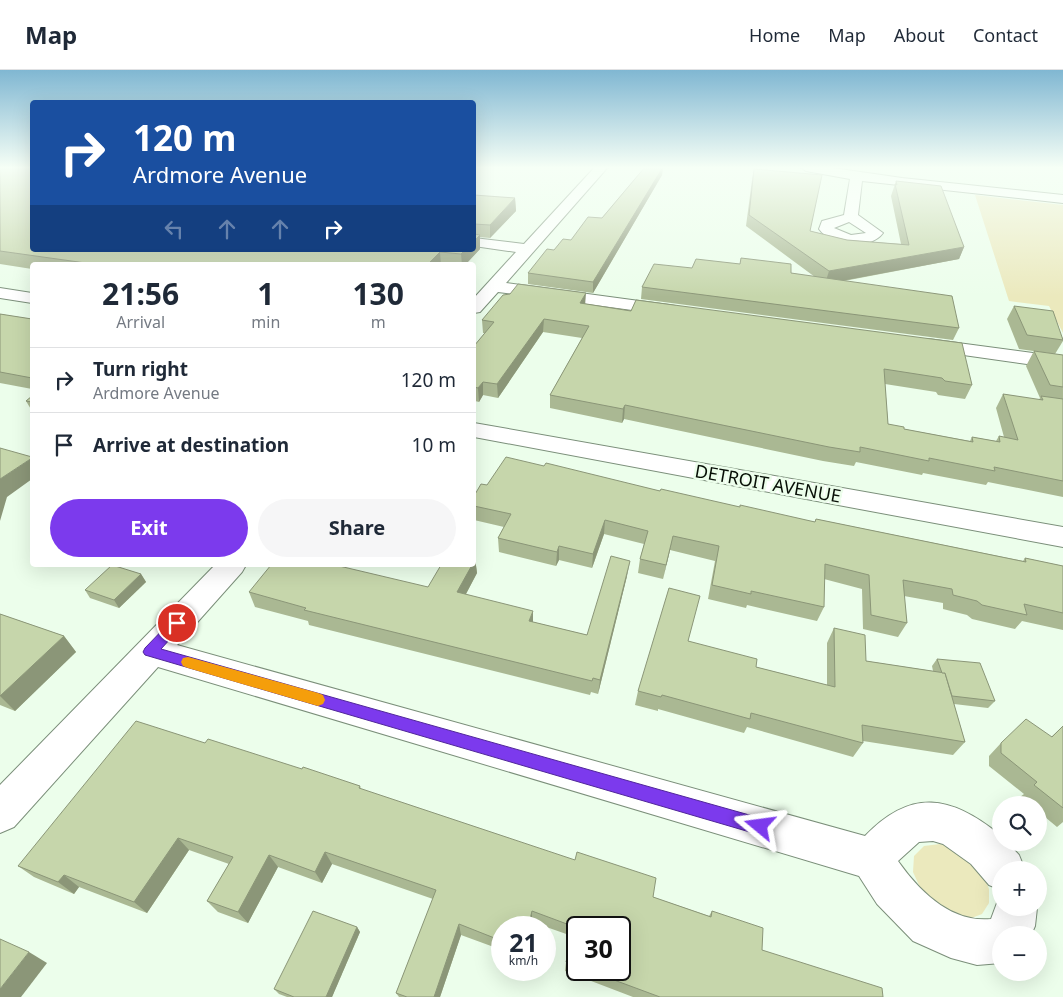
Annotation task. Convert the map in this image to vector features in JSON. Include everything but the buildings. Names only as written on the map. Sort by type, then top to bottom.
[{"type":"street","points":[[476,306],[563,210]]},
{"type":"street","points":[[851,217],[852,210]]},
{"type":"street","points":[[476,242],[528,249]]},
{"type":"street","points":[[492,286],[686,312]]},
{"type":"street","points":[[0,293],[30,298]]},
{"type":"street","points":[[912,343],[1063,363]]},
{"type":"street","name":"DETROIT AVENUE","points":[[476,430],[1063,537]]},
{"type":"street","points":[[0,813],[230,567]]},
{"type":"street","points":[[150,652],[872,858],[892,889],[929,925],[951,936],[977,944],[992,942]]},
{"type":"street","points":[[872,858],[893,836],[908,826],[927,821],[948,826],[972,838],[997,861]]},
{"type":"shaded area","points":[[980,210],[1063,210],[1063,333],[1049,306],[1009,301]]},
{"type":"shaded area","points":[[940,844],[956,848],[983,873],[989,889],[989,903],[982,914],[969,919],[952,916],[922,892],[913,872],[914,856],[924,846]]},
{"type":"slow traffic","points":[[188,662],[318,700]]},
{"type":"route","points":[[177,623],[150,652],[760,826]]}]
